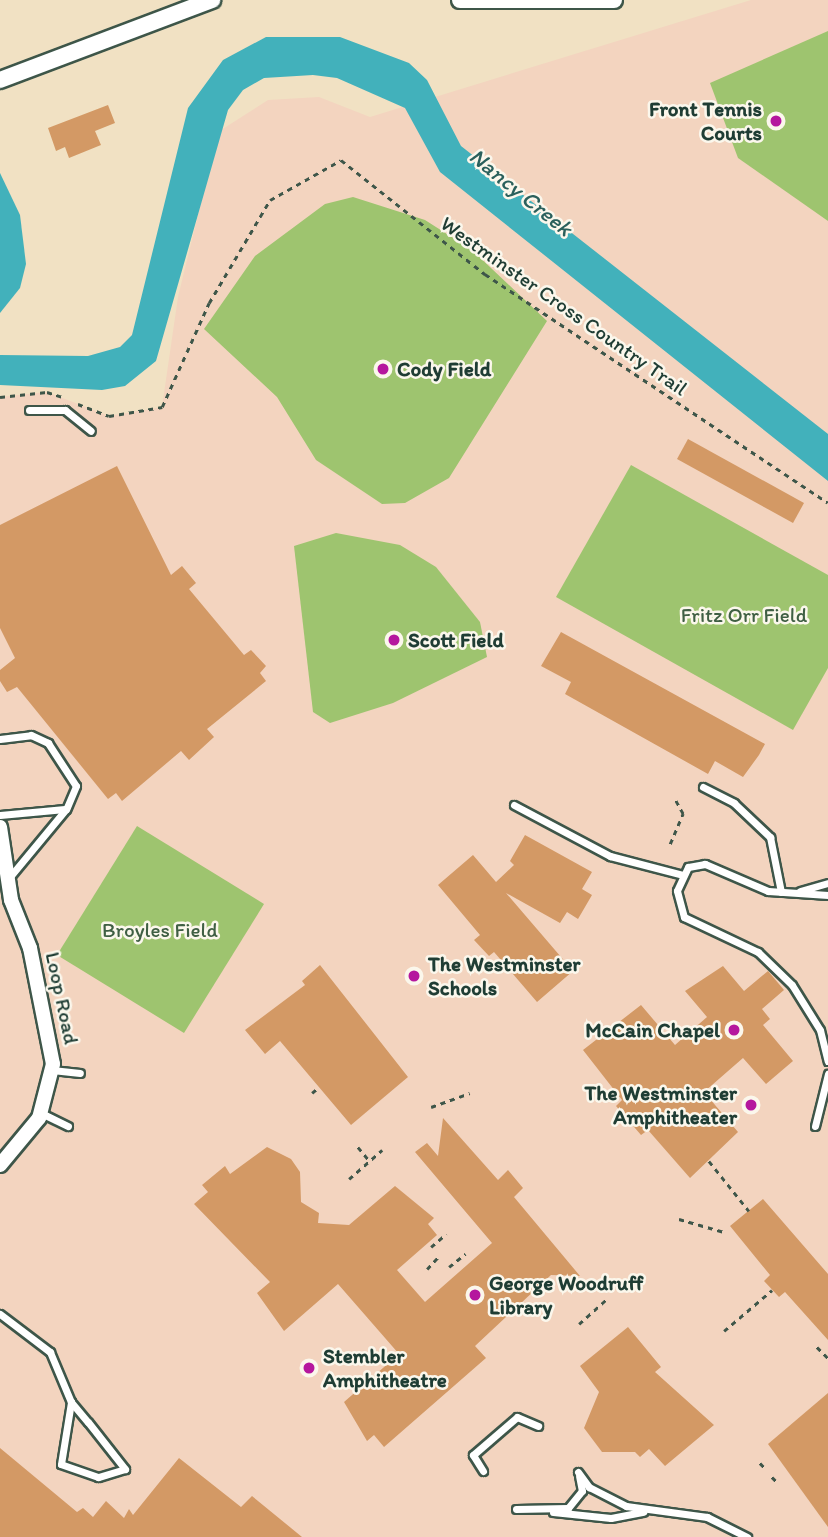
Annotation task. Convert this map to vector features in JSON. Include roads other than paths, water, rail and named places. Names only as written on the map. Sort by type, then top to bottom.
[{"type":"street","points":[[0,80],[212,0]]},
{"type":"street","points":[[460,0],[614,0]]},
{"type":"street","name":"Loop Road","points":[[0,827],[8,880],[30,948],[52,1070],[40,1113],[0,1166]]},
{"type":"lane","points":[[29,410],[65,411],[91,431]]},
{"type":"lane","points":[[0,740],[31,735],[48,743],[74,778],[66,809],[8,880]]},
{"type":"lane","points":[[703,787],[734,803],[770,837],[781,892]]},
{"type":"lane","points":[[514,805],[610,856],[683,875],[705,864],[781,892],[828,895]]},
{"type":"lane","points":[[0,815],[66,809]]},
{"type":"lane","points":[[683,875],[677,891],[684,916],[758,952],[792,985],[820,1030],[828,1061]]},
{"type":"lane","points":[[792,893],[828,883]]},
{"type":"lane","points":[[52,1070],[80,1073]]},
{"type":"lane","points":[[815,1126],[828,1074]]},
{"type":"lane","points":[[40,1113],[68,1126]]},
{"type":"lane","points":[[0,1314],[50,1352],[71,1402],[125,1469],[98,1477],[61,1464],[71,1402]]},
{"type":"lane","points":[[483,1471],[473,1455],[517,1418],[538,1426]]},
{"type":"lane","points":[[553,1512],[577,1500],[578,1472],[589,1487],[649,1511],[707,1517],[747,1537]]},
{"type":"lane","points":[[516,1509],[611,1518],[649,1511]]},
{"type":"water","points":[[266,37],[340,37],[409,63],[427,80],[461,146],[828,434],[828,481],[440,172],[405,108],[337,78],[313,75],[264,78],[243,90],[228,110],[156,361],[125,386],[102,390],[0,385],[0,355],[88,356],[120,347],[132,335],[188,108],[223,60]]},
{"type":"water","points":[[0,173],[20,215],[26,264],[20,288],[0,313]]},
{"type":"place","name":"Front Tennis Courts","points":[[776,121]]},
{"type":"place","name":"Cody Field","points":[[383,369]]},
{"type":"place","name":"Scott Field","points":[[394,640]]},
{"type":"place","name":"The Westminster Schools","points":[[414,976]]},
{"type":"place","name":"McCain Chapel","points":[[734,1030]]},
{"type":"place","name":"The Westminster Amphitheater","points":[[751,1105]]},
{"type":"place","name":"George Woodruff Library","points":[[475,1295]]},
{"type":"place","name":"Stembler Amphitheatre","points":[[309,1368]]},
{"type":"water label","name":"Nancy Creek","points":[[521,192]]},
{"type":"park label","name":"Fritz Orr Field","points":[[744,615]]},
{"type":"park label","name":"Broyles Field","points":[[160,930]]}]
